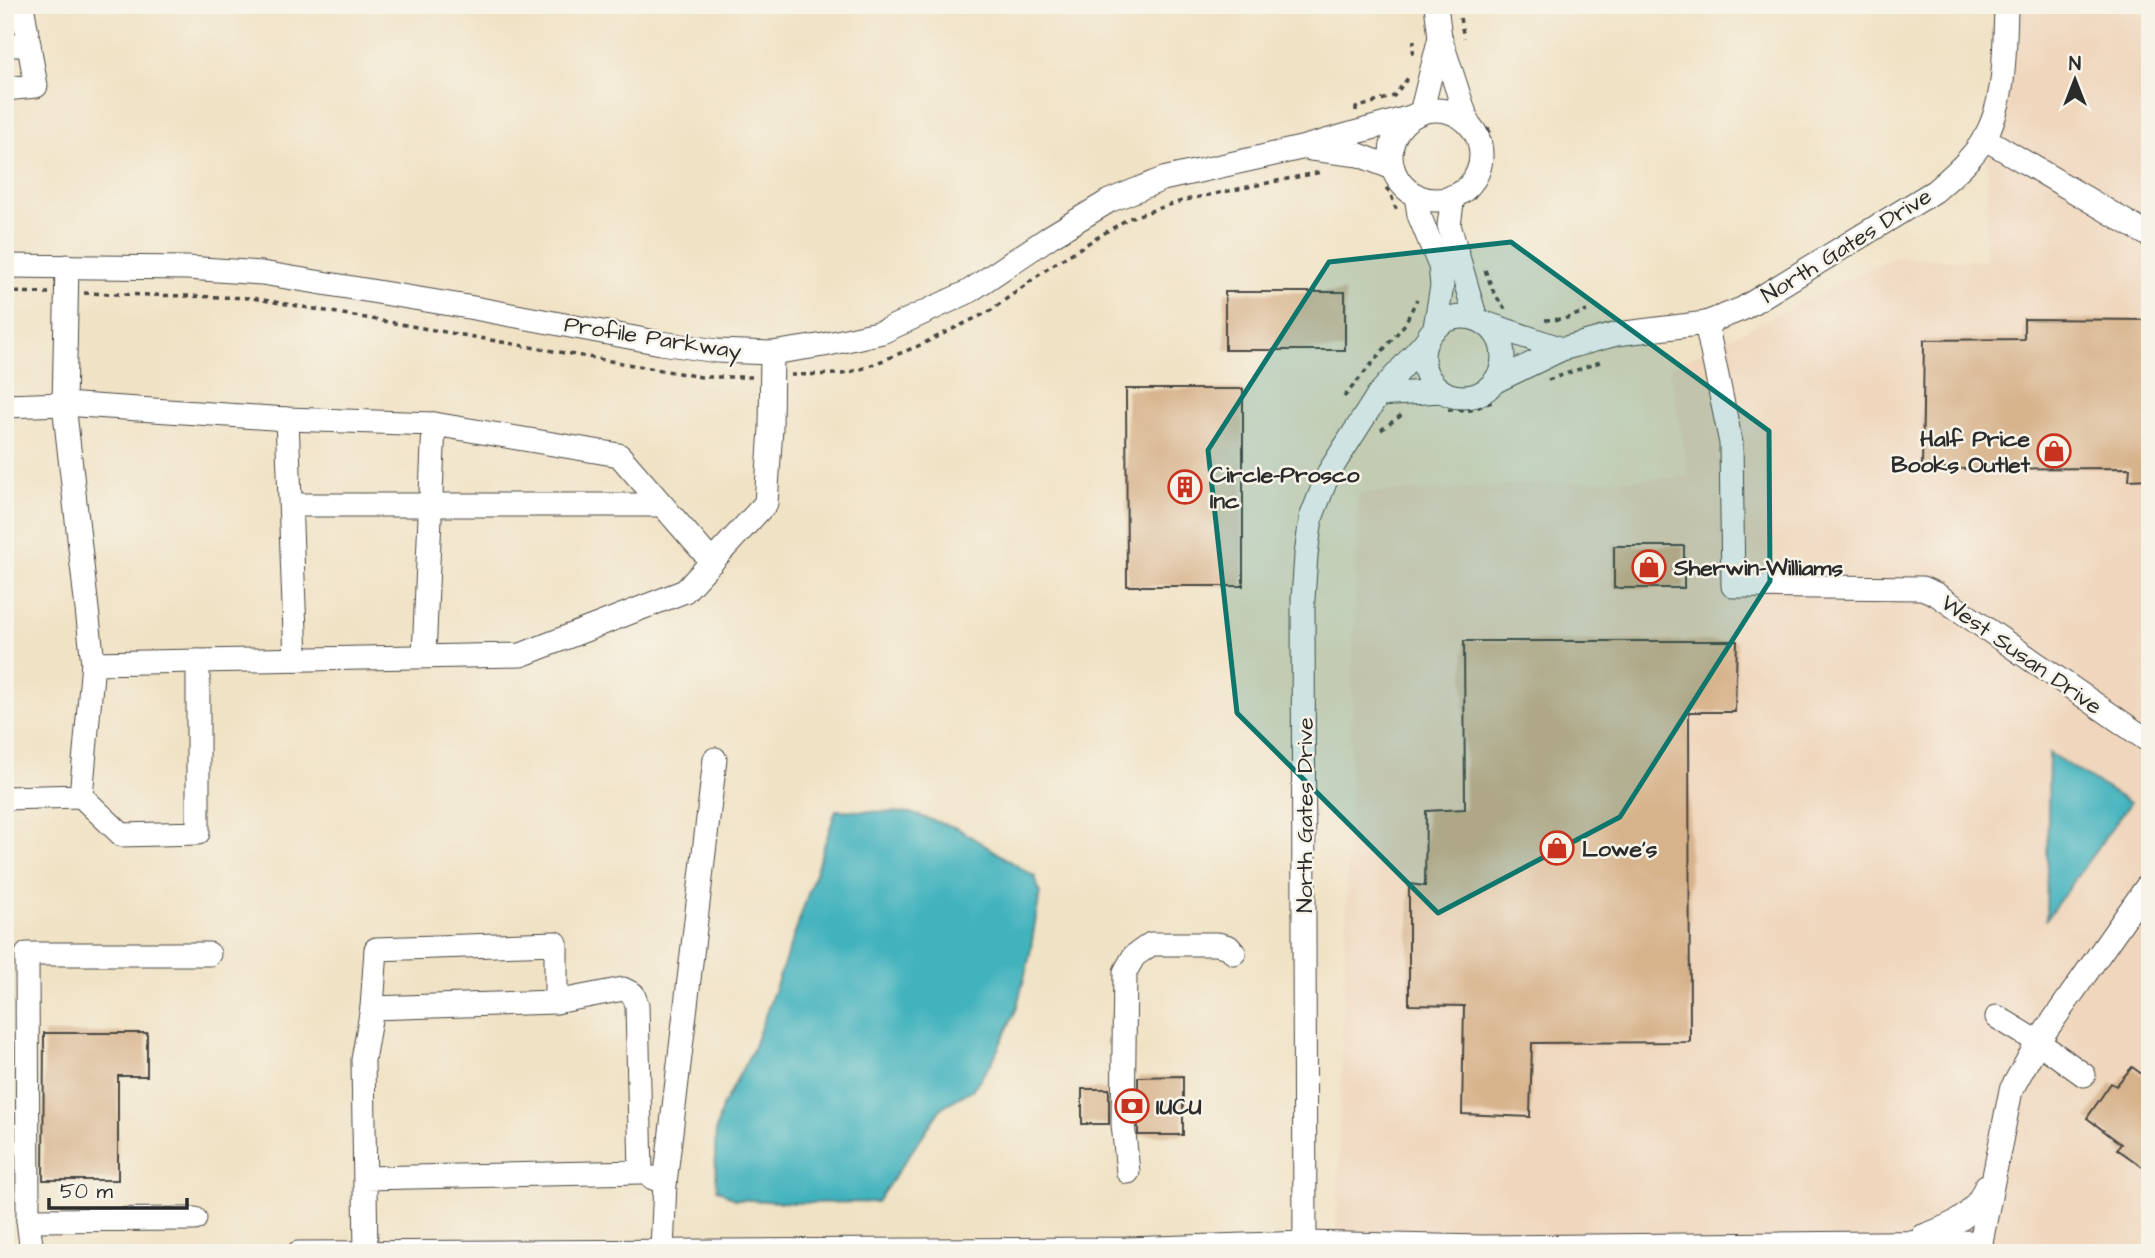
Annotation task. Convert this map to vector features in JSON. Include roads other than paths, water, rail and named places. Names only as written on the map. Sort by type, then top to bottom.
[{"type":"street","points":[[5,89],[36,86],[22,5]]},
{"type":"street","points":[[1378,395],[1444,400],[1452,396],[1475,396],[1497,391],[1503,357],[1495,332],[1480,321],[1449,225],[1480,164],[1481,149],[1476,135],[1478,124],[1440,37],[1436,5]]},
{"type":"street","name":"North Gates Drive","points":[[1497,391],[1562,349],[1617,334],[1706,323],[1742,309],[1935,191],[1959,170],[1984,138],[1995,109],[2004,68],[2006,11]]},
{"type":"street","points":[[1417,114],[1440,37]]},
{"type":"street","points":[[5,45],[29,45]]},
{"type":"street","points":[[1460,203],[1416,195],[1399,181],[1387,176],[1394,138],[1402,125],[1417,114],[1443,110],[1478,124]]},
{"type":"street","name":"Profile Parkway","points":[[5,266],[187,268],[262,272],[661,343],[716,351],[772,353],[882,332],[968,292],[1109,201],[1163,179],[1301,148],[1417,114]]},
{"type":"street","points":[[1984,138],[2150,236]]},
{"type":"street","name":"Profile Parkway","points":[[1301,148],[1359,155],[1387,176]]},
{"type":"street","points":[[1416,195],[1419,215],[1440,266],[1442,286],[1430,335],[1422,353],[1426,375],[1444,400]]},
{"type":"street","points":[[67,266],[64,404],[93,663],[80,796]]},
{"type":"street","points":[[1430,335],[1454,318],[1480,321],[1562,349]]},
{"type":"street","name":"West Susan Drive","points":[[1706,323],[1731,443],[1733,586],[1922,588],[1936,594],[2150,742]]},
{"type":"street","name":"North Gates Drive","points":[[1305,1248],[1303,599],[1311,518],[1329,472],[1378,395],[1430,335]]},
{"type":"street","points":[[93,663],[521,655],[685,591],[766,503],[772,353]]},
{"type":"street","points":[[5,406],[64,404],[287,419],[434,424],[619,455],[712,562]]},
{"type":"street","points":[[287,419],[296,659]]},
{"type":"street","points":[[424,656],[434,424]]},
{"type":"street","points":[[290,505],[662,505]]},
{"type":"street","points":[[5,798],[80,796],[122,835],[198,833],[198,661]]},
{"type":"street","points":[[662,1250],[665,1182],[715,759]]},
{"type":"street","points":[[1904,1243],[1956,1224],[1973,1208],[1985,1190],[2011,1090],[2038,1042],[2150,882]]},
{"type":"street","points":[[366,1252],[363,1060],[372,1009],[376,949],[556,943],[556,1002]]},
{"type":"street","points":[[1128,1172],[1123,1124],[1125,972],[1134,956],[1151,944],[1217,944],[1229,947],[1234,953]]},
{"type":"street","points":[[32,1253],[28,1220],[27,954],[209,954]]},
{"type":"street","points":[[372,1009],[556,1002],[623,989],[633,994],[637,1005],[640,1172]]},
{"type":"street","points":[[1997,1017],[2084,1075]]},
{"type":"street","points":[[298,1253],[1904,1243],[1981,1247],[1998,1144]]},
{"type":"street","points":[[365,1178],[640,1172],[665,1182]]},
{"type":"street","points":[[28,1220],[195,1219]]},
{"type":"street","points":[[1904,1243],[1927,1253]]},
{"type":"water","points":[[2049,753],[2130,803],[2046,919]]},
{"type":"water","points":[[836,810],[910,813],[957,828],[1035,877],[1040,893],[1029,959],[1016,1010],[992,1062],[972,1090],[942,1107],[877,1202],[794,1203],[735,1199],[717,1189],[716,1130],[722,1107],[753,1049]]},
{"type":"place","name":"Half Price Books Outlet","points":[[2054,451]]},
{"type":"place","name":"Circle-Prosco Inc","points":[[1185,487]]},
{"type":"place","name":"Sherwin-Williams","points":[[1649,567]]},
{"type":"place","name":"Lowe's","points":[[1557,848]]},
{"type":"place","name":"IUCU","points":[[1132,1106]]}]
